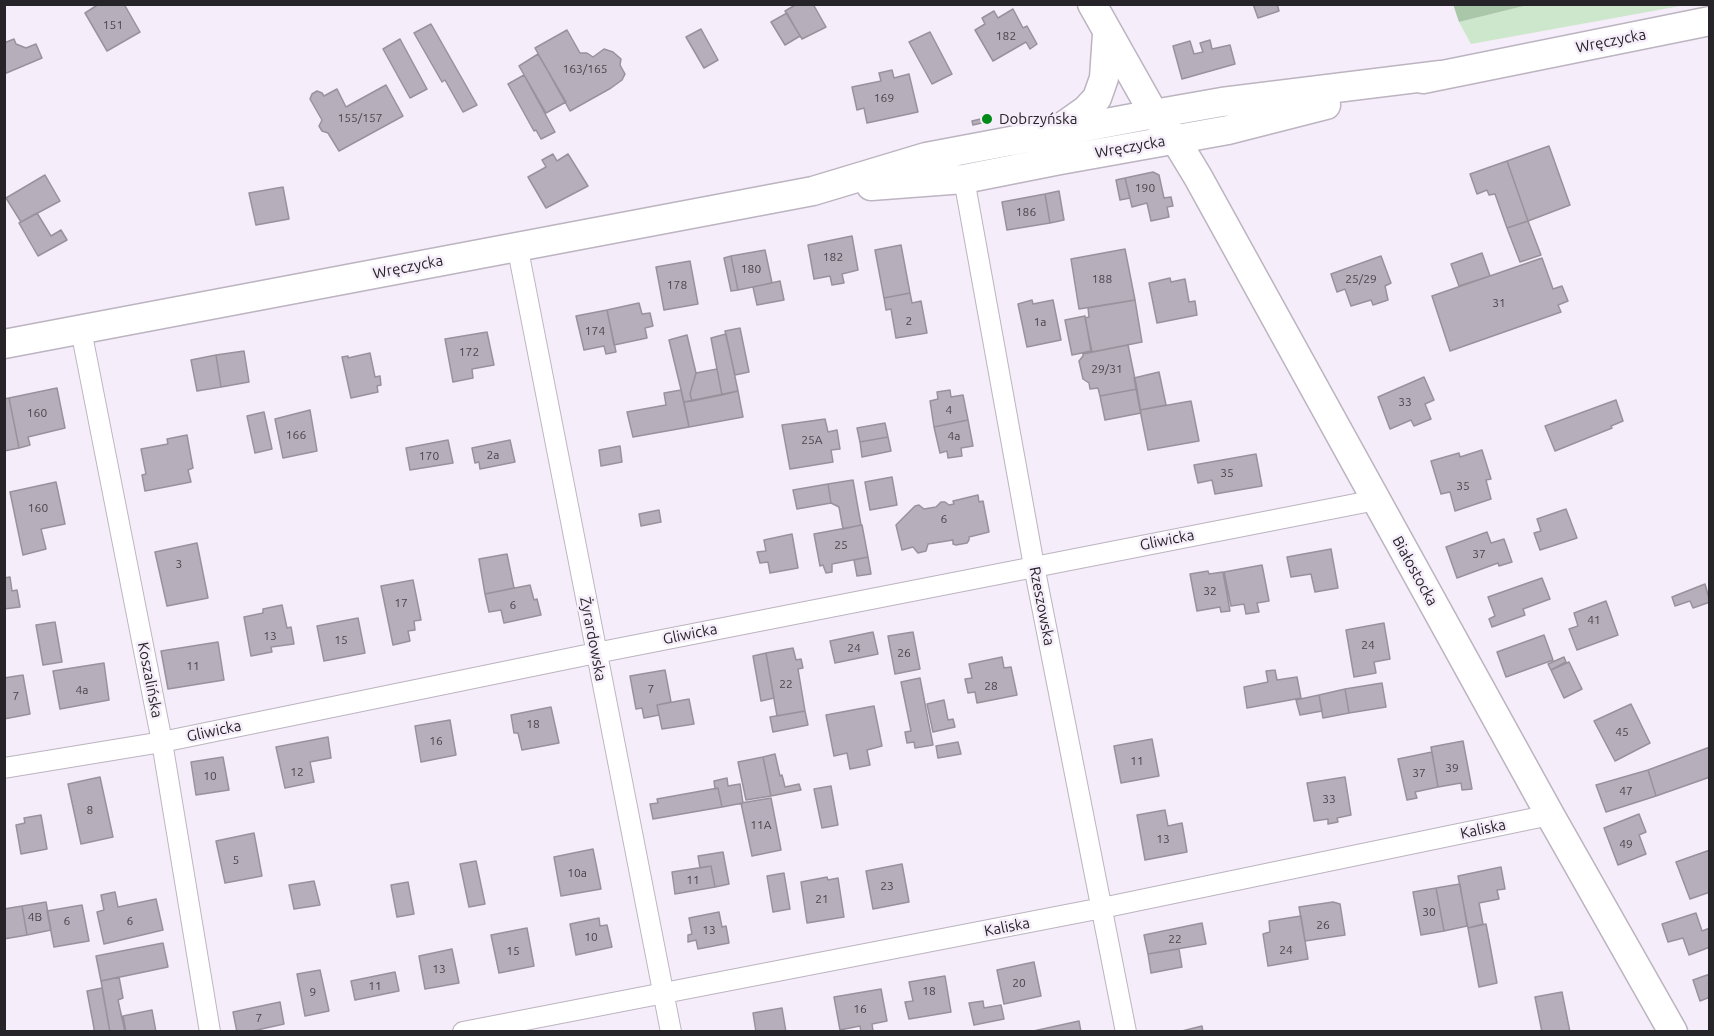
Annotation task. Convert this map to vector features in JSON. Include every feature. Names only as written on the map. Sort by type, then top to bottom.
[{"type":"main road","points":[[1092,4],[1154,114],[1148,131],[1132,147]]},
{"type":"main road","name":"Wręczycka","points":[[4,344],[517,245],[813,191],[964,179],[1228,130],[1441,75],[1710,21]]},
{"type":"main road","points":[[1054,133],[1086,110],[1097,98],[1104,78],[1107,34]]},
{"type":"main road","name":"Wręczycka","points":[[813,191],[926,157],[1154,114],[1222,102],[1441,75]]},
{"type":"main road","name":"Białostocka","points":[[1154,114],[1176,139],[1673,1032]]},
{"type":"street","name":"Rzeszowska","points":[[964,179],[1034,566],[1126,1032]]},
{"type":"street","name":"Żyrardowska","points":[[517,245],[671,1032]]},
{"type":"street","name":"Koszalińska","points":[[81,330],[162,742],[210,1032]]},
{"type":"street","name":"Gliwicka","points":[[4,768],[162,742],[596,652],[1376,500]]},
{"type":"street","name":"Kaliska","points":[[463,1032],[1102,908],[1551,815]]},
{"type":"green space","points":[[1453,4],[1528,4],[1528,5],[1459,22]]},
{"type":"green space","points":[[1528,5],[1686,5],[1471,44],[1459,22]]},
{"type":"building","points":[[99,4],[124,4],[140,32],[107,51],[85,13]]},
{"type":"building","points":[[797,4],[813,4],[826,27],[802,39],[785,11]]},
{"type":"building","points":[[1253,4],[1277,4],[1279,11],[1258,18]]},
{"type":"building","points":[[1013,9],[1023,28],[1027,26],[1037,44],[1030,49],[1026,42],[993,61],[975,30],[985,24],[982,18],[994,11],[998,18]]},
{"type":"building","points":[[787,13],[800,36],[785,45],[771,22]]},
{"type":"building","points":[[431,24],[477,105],[463,112],[445,80],[442,82],[414,33]]},
{"type":"building","points":[[701,29],[718,60],[704,68],[686,37]]},
{"type":"building","points":[[567,30],[580,53],[587,53],[593,57],[604,49],[613,52],[621,59],[620,65],[625,74],[622,80],[611,88],[570,111],[535,48]]},
{"type":"building","points":[[930,32],[952,74],[932,84],[909,42]]},
{"type":"building","points":[[14,39],[16,44],[26,48],[36,44],[42,58],[4,74],[4,43]]},
{"type":"building","points":[[400,39],[427,89],[410,98],[383,49]]},
{"type":"building","points":[[1210,40],[1212,49],[1230,45],[1235,64],[1182,79],[1173,46],[1190,41],[1194,54],[1203,52],[1200,43]]},
{"type":"building","points":[[538,54],[566,102],[546,113],[519,66]]},
{"type":"building","points":[[892,70],[894,78],[909,74],[918,112],[867,123],[864,108],[857,110],[852,87],[881,81],[879,73]]},
{"type":"building","points":[[524,75],[555,132],[541,139],[536,130],[534,131],[508,84]]},
{"type":"building","points":[[386,85],[403,116],[339,151],[328,133],[322,131],[319,126],[322,120],[310,99],[312,94],[317,91],[324,96],[337,89],[346,107]]},
{"type":"building","points":[[989,117],[990,121],[973,125],[972,121]]},
{"type":"building","points":[[1549,146],[1570,205],[1528,221],[1507,161]]},
{"type":"building","points":[[553,154],[557,161],[568,154],[588,186],[546,208],[528,177],[546,167],[542,160]]},
{"type":"building","points":[[1507,161],[1528,221],[1507,228],[1495,194],[1489,195],[1487,190],[1477,194],[1470,174]]},
{"type":"building","points":[[1153,172],[1159,175],[1164,198],[1171,197],[1173,206],[1167,207],[1169,217],[1151,221],[1147,203],[1132,207],[1125,178]]},
{"type":"building","points":[[45,175],[60,201],[21,222],[6,198]]},
{"type":"building","points":[[1125,178],[1130,198],[1120,200],[1116,180]]},
{"type":"building","points":[[283,187],[289,219],[256,225],[249,193]]},
{"type":"building","points":[[1059,191],[1064,220],[1050,223],[1045,194]]},
{"type":"building","points":[[1045,194],[1050,223],[1007,230],[1002,202]]},
{"type":"building","points":[[37,213],[51,236],[61,230],[67,240],[38,256],[19,223]]},
{"type":"building","points":[[1528,221],[1541,255],[1520,262],[1507,228]]},
{"type":"building","points":[[852,236],[858,270],[842,274],[844,283],[832,285],[830,276],[814,279],[808,245]]},
{"type":"building","points":[[901,245],[910,293],[884,298],[875,250]]},
{"type":"building","points":[[1125,249],[1135,300],[1079,309],[1071,259]]},
{"type":"building","points":[[765,250],[772,283],[738,290],[731,256]]},
{"type":"building","points":[[1482,253],[1490,276],[1459,286],[1451,264]]},
{"type":"building","points":[[731,256],[738,290],[731,291],[724,258]]},
{"type":"building","points":[[1381,256],[1391,283],[1385,286],[1388,300],[1373,305],[1371,300],[1351,306],[1345,289],[1337,292],[1331,274]]},
{"type":"building","points":[[1542,258],[1553,289],[1562,286],[1568,301],[1558,305],[1561,312],[1450,351],[1432,296]]},
{"type":"building","points":[[690,261],[698,304],[664,310],[656,267]]},
{"type":"building","points":[[1170,278],[1171,282],[1185,279],[1189,302],[1195,301],[1197,315],[1157,323],[1149,283]]},
{"type":"building","points":[[780,281],[784,300],[757,305],[753,287]]},
{"type":"building","points":[[910,293],[912,303],[921,301],[927,333],[896,338],[891,309],[886,310],[884,298]]},
{"type":"building","points":[[1032,300],[1033,304],[1053,300],[1061,340],[1027,347],[1018,304]]},
{"type":"building","points":[[1135,300],[1142,342],[1092,352],[1085,318],[1089,317],[1088,308]]},
{"type":"building","points":[[639,303],[642,314],[650,313],[653,326],[645,328],[647,338],[614,345],[607,310]]},
{"type":"building","points":[[607,310],[616,352],[606,354],[604,346],[584,350],[576,316]]},
{"type":"building","points":[[1085,316],[1091,351],[1072,355],[1065,320]]},
{"type":"building","points":[[740,328],[749,372],[735,375],[725,331]]},
{"type":"building","points":[[487,332],[494,365],[472,369],[473,378],[453,382],[445,339]]},
{"type":"building","points":[[726,334],[738,391],[722,395],[711,338]]},
{"type":"building","points":[[687,335],[696,373],[690,394],[692,401],[684,402],[669,340]]},
{"type":"building","points":[[1128,345],[1137,389],[1100,396],[1098,388],[1090,389],[1089,383],[1083,379],[1079,361],[1083,354]]},
{"type":"building","points":[[244,351],[249,382],[221,387],[216,355]]},
{"type":"building","points":[[370,353],[375,377],[380,376],[381,385],[377,386],[378,392],[351,398],[342,357],[348,356],[348,358]]},
{"type":"building","points":[[216,355],[221,387],[197,391],[191,360]]},
{"type":"building","points":[[717,369],[722,395],[692,401],[690,394],[696,373]]},
{"type":"building","points":[[1159,372],[1166,405],[1140,410],[1134,378]]},
{"type":"building","points":[[1424,377],[1434,400],[1425,404],[1431,419],[1414,426],[1411,420],[1390,429],[1378,397]]},
{"type":"building","points":[[57,388],[65,428],[28,437],[30,445],[19,448],[9,398]]},
{"type":"building","points":[[1137,389],[1141,413],[1105,420],[1100,396]]},
{"type":"building","points":[[681,390],[689,427],[633,437],[627,412],[666,405],[664,393]]},
{"type":"building","points":[[950,390],[951,397],[963,395],[968,420],[934,427],[930,401],[938,399],[937,392]]},
{"type":"building","points":[[738,391],[743,417],[689,427],[684,402]]},
{"type":"building","points":[[9,398],[19,448],[4,451],[4,399]]},
{"type":"building","points":[[1616,400],[1623,421],[1611,426],[1612,428],[1555,451],[1545,426]]},
{"type":"building","points":[[1191,401],[1199,441],[1148,450],[1140,410]]},
{"type":"building","points":[[310,410],[317,451],[283,458],[275,419]]},
{"type":"building","points":[[264,412],[272,449],[255,453],[247,416]]},
{"type":"building","points":[[825,419],[828,432],[837,430],[840,449],[831,450],[833,462],[790,469],[782,425]]},
{"type":"building","points":[[968,420],[973,446],[961,448],[962,456],[948,458],[947,451],[940,453],[934,427]]},
{"type":"building","points":[[885,423],[888,437],[860,442],[857,428]]},
{"type":"building","points":[[187,435],[193,468],[188,470],[191,482],[145,491],[142,475],[146,474],[141,449],[168,444],[167,439]]},
{"type":"building","points":[[888,437],[891,451],[862,457],[860,442]]},
{"type":"building","points":[[448,440],[453,463],[410,470],[406,448]]},
{"type":"building","points":[[510,440],[515,462],[480,469],[479,462],[475,463],[472,448]]},
{"type":"building","points":[[620,446],[622,462],[601,466],[599,450]]},
{"type":"building","points":[[1482,450],[1491,479],[1486,480],[1491,499],[1455,511],[1450,492],[1441,494],[1431,461],[1459,453],[1460,457]]},
{"type":"building","points":[[1256,454],[1262,486],[1215,494],[1212,480],[1198,483],[1194,465]]},
{"type":"building","points":[[892,477],[897,505],[870,510],[865,482]]},
{"type":"building","points":[[853,480],[861,525],[843,529],[839,507],[831,503],[828,484]]},
{"type":"building","points":[[56,482],[65,524],[41,529],[46,549],[23,555],[10,492]]},
{"type":"building","points":[[828,484],[831,503],[797,509],[793,490]]},
{"type":"building","points":[[978,495],[979,502],[983,501],[989,532],[969,537],[967,543],[956,545],[953,544],[953,540],[928,544],[926,551],[918,553],[913,547],[902,550],[896,525],[915,506],[919,505],[924,509],[936,507],[941,502],[949,505],[954,504],[953,501]]},
{"type":"building","points":[[1566,509],[1577,538],[1540,550],[1534,533],[1541,531],[1537,519]]},
{"type":"building","points":[[659,510],[661,522],[641,526],[639,514]]},
{"type":"building","points":[[862,525],[868,557],[832,564],[832,572],[826,573],[823,565],[820,566],[814,534]]},
{"type":"building","points":[[1487,532],[1491,543],[1504,539],[1512,562],[1499,566],[1498,563],[1457,578],[1446,547]]},
{"type":"building","points":[[792,534],[798,568],[770,573],[768,562],[760,563],[757,552],[766,551],[764,540]]},
{"type":"building","points":[[197,543],[208,598],[167,606],[155,552]]},
{"type":"building","points":[[1331,549],[1338,588],[1315,592],[1311,574],[1291,577],[1287,557]]},
{"type":"building","points":[[507,554],[514,588],[485,594],[479,559]]},
{"type":"building","points":[[868,557],[871,574],[857,576],[854,560]]},
{"type":"building","points":[[1262,565],[1269,601],[1257,603],[1259,612],[1246,614],[1244,604],[1231,606],[1224,572]]},
{"type":"building","points":[[1208,571],[1209,574],[1223,572],[1230,611],[1221,612],[1220,607],[1197,611],[1190,574]]},
{"type":"building","points":[[10,577],[12,591],[17,590],[20,607],[4,609],[4,578]]},
{"type":"building","points":[[1542,578],[1550,599],[1523,609],[1525,615],[1492,627],[1489,619],[1495,616],[1488,597]]},
{"type":"building","points":[[413,580],[421,620],[414,621],[415,630],[408,631],[410,641],[393,645],[381,586]]},
{"type":"building","points":[[1705,584],[1710,602],[1693,608],[1690,601],[1675,606],[1672,597]]},
{"type":"building","points":[[530,585],[541,615],[504,623],[501,610],[489,612],[485,594]]},
{"type":"building","points":[[1606,601],[1618,635],[1577,650],[1569,629],[1578,626],[1574,613]]},
{"type":"building","points":[[282,605],[287,628],[291,627],[294,644],[271,647],[272,652],[251,656],[244,617],[263,613],[263,609]]},
{"type":"building","points":[[358,618],[365,653],[324,661],[317,626]]},
{"type":"building","points":[[55,622],[62,662],[43,665],[36,625]]},
{"type":"building","points":[[1384,623],[1390,659],[1374,662],[1376,673],[1354,677],[1346,630]]},
{"type":"building","points":[[873,632],[878,654],[835,663],[830,641]]},
{"type":"building","points":[[913,632],[920,669],[895,674],[888,636]]},
{"type":"building","points":[[1544,635],[1553,660],[1506,677],[1497,652]]},
{"type":"building","points":[[218,642],[224,680],[168,689],[161,651]]},
{"type":"building","points":[[793,648],[796,660],[801,659],[803,668],[798,669],[805,711],[777,716],[766,653]]},
{"type":"building","points":[[766,653],[774,698],[761,701],[753,656]]},
{"type":"building","points":[[1002,657],[1004,668],[1011,667],[1017,695],[977,703],[975,692],[968,693],[965,679],[972,678],[969,664]]},
{"type":"building","points":[[1564,657],[1566,662],[1551,670],[1548,664]]},
{"type":"building","points":[[1569,662],[1582,689],[1564,698],[1551,670]]},
{"type":"building","points":[[104,663],[109,700],[60,709],[53,671]]},
{"type":"building","points":[[665,670],[671,702],[657,705],[659,715],[644,718],[642,708],[636,709],[630,676]]},
{"type":"building","points":[[1275,670],[1277,680],[1297,677],[1301,698],[1247,708],[1244,687],[1268,682],[1266,671]]},
{"type":"building","points":[[23,675],[30,714],[4,719],[4,678]]},
{"type":"building","points":[[920,678],[933,745],[915,748],[914,742],[907,743],[905,732],[911,731],[901,682]]},
{"type":"building","points":[[1382,683],[1386,707],[1349,713],[1345,689]]},
{"type":"building","points":[[1345,689],[1349,713],[1323,718],[1319,695]]},
{"type":"building","points":[[1319,695],[1322,711],[1300,715],[1296,700]]},
{"type":"building","points":[[689,699],[694,724],[662,729],[657,705]]},
{"type":"building","points":[[944,700],[948,720],[953,719],[955,727],[933,732],[927,704]]},
{"type":"building","points":[[1631,704],[1650,743],[1615,761],[1594,721]]},
{"type":"building","points":[[874,706],[882,746],[867,750],[870,765],[850,769],[847,753],[834,756],[826,715]]},
{"type":"building","points":[[551,707],[559,743],[522,750],[518,733],[514,733],[511,715]]},
{"type":"building","points":[[805,711],[808,725],[773,732],[770,717]]},
{"type":"building","points":[[450,720],[456,755],[421,762],[415,726]]},
{"type":"building","points":[[328,737],[331,758],[310,762],[314,782],[285,788],[276,747]]},
{"type":"building","points":[[1152,739],[1159,776],[1121,783],[1114,746]]},
{"type":"building","points":[[1463,741],[1472,789],[1462,790],[1461,783],[1438,787],[1431,747]]},
{"type":"building","points":[[958,742],[961,754],[938,758],[936,746]]},
{"type":"building","points":[[1710,747],[1710,777],[1656,796],[1648,770]]},
{"type":"building","points":[[1432,752],[1438,787],[1415,792],[1417,798],[1407,800],[1398,759]]},
{"type":"building","points":[[775,754],[785,787],[799,784],[801,790],[771,796],[763,757]]},
{"type":"building","points":[[223,757],[229,790],[196,795],[191,762]]},
{"type":"building","points":[[763,757],[771,796],[746,800],[738,762]]},
{"type":"building","points":[[1648,770],[1656,796],[1606,812],[1596,785]]},
{"type":"building","points":[[100,777],[113,837],[81,844],[68,784]]},
{"type":"building","points":[[1345,777],[1351,815],[1337,818],[1338,822],[1328,824],[1328,819],[1314,821],[1307,783]]},
{"type":"building","points":[[727,778],[728,786],[740,784],[743,803],[722,807],[714,781]]},
{"type":"building","points":[[831,786],[838,825],[822,828],[814,789]]},
{"type":"building","points":[[718,788],[722,807],[653,819],[650,804],[658,803],[657,799]]},
{"type":"building","points":[[771,798],[781,850],[752,856],[741,803]]},
{"type":"building","points":[[1165,810],[1168,826],[1182,823],[1187,852],[1145,860],[1137,815]]},
{"type":"building","points":[[1639,814],[1646,832],[1639,835],[1646,854],[1618,865],[1604,828]]},
{"type":"building","points":[[41,815],[47,849],[21,854],[16,825],[25,823],[24,818]]},
{"type":"building","points":[[254,833],[262,876],[225,883],[216,841]]},
{"type":"building","points":[[593,849],[601,889],[561,896],[554,857]]},
{"type":"building","points":[[1710,850],[1710,892],[1690,899],[1676,862]]},
{"type":"building","points":[[723,852],[729,884],[715,887],[711,866],[700,868],[698,856]]},
{"type":"building","points":[[476,861],[485,904],[469,907],[460,864]]},
{"type":"building","points":[[902,864],[909,902],[873,909],[866,871]]},
{"type":"building","points":[[711,866],[715,887],[675,894],[672,872]]},
{"type":"building","points":[[1501,867],[1505,889],[1497,890],[1499,899],[1479,903],[1483,924],[1468,928],[1458,876]]},
{"type":"building","points":[[784,873],[790,909],[773,912],[767,876]]},
{"type":"building","points":[[827,877],[828,880],[838,878],[844,917],[807,923],[801,882]]},
{"type":"building","points":[[314,881],[320,905],[294,909],[289,885]]},
{"type":"building","points":[[408,882],[414,914],[397,917],[391,885]]},
{"type":"building","points":[[1460,884],[1467,926],[1444,931],[1436,888]]},
{"type":"building","points":[[1436,888],[1444,931],[1421,935],[1413,892]]},
{"type":"building","points":[[115,892],[118,907],[156,899],[163,930],[104,944],[97,912],[104,910],[101,895]]},
{"type":"building","points":[[46,902],[51,930],[27,935],[22,906]]},
{"type":"building","points":[[1333,902],[1340,904],[1345,935],[1305,941],[1299,907]]},
{"type":"building","points":[[82,905],[89,941],[54,947],[47,911]]},
{"type":"building","points":[[22,906],[27,935],[4,939],[4,909]]},
{"type":"building","points":[[719,912],[722,927],[726,926],[729,943],[698,949],[696,940],[688,942],[688,935],[692,934],[689,918]]},
{"type":"building","points":[[1696,913],[1702,931],[1710,928],[1710,947],[1689,955],[1683,938],[1668,942],[1662,924]]},
{"type":"building","points":[[1301,916],[1308,959],[1268,966],[1263,934],[1270,932],[1269,921]]},
{"type":"building","points":[[599,918],[600,926],[607,925],[612,947],[576,955],[570,924]]},
{"type":"building","points":[[1202,923],[1206,944],[1148,954],[1144,935]]},
{"type":"building","points":[[1486,924],[1497,983],[1479,987],[1468,928]]},
{"type":"building","points":[[527,928],[534,966],[499,973],[491,935]]},
{"type":"building","points":[[163,943],[168,967],[101,981],[96,956]]},
{"type":"building","points":[[452,949],[459,983],[425,989],[419,956]]},
{"type":"building","points":[[1179,949],[1182,967],[1151,973],[1148,954]]},
{"type":"building","points":[[1034,962],[1041,996],[1004,1004],[997,970]]},
{"type":"building","points":[[320,970],[329,1011],[305,1016],[297,974]]},
{"type":"building","points":[[395,972],[399,991],[355,1000],[351,981]]},
{"type":"building","points":[[1710,974],[1710,997],[1700,1001],[1693,980]]},
{"type":"building","points":[[945,976],[951,1012],[909,1019],[905,1002],[913,1001],[909,982]]},
{"type":"building","points":[[119,977],[123,998],[118,1000],[125,1032],[110,1032],[101,981]]},
{"type":"building","points":[[102,988],[110,1032],[94,1032],[87,991]]},
{"type":"building","points":[[881,989],[887,1021],[872,1024],[873,1031],[871,1032],[861,1032],[860,1026],[840,1030],[834,997]]},
{"type":"building","points":[[1562,992],[1570,1032],[1542,1032],[1535,997]]},
{"type":"building","points":[[983,1001],[984,1008],[1001,1005],[1004,1019],[974,1025],[969,1003]]},
{"type":"building","points":[[280,1002],[284,1024],[248,1032],[237,1032],[233,1012]]},
{"type":"building","points":[[782,1008],[786,1032],[756,1032],[753,1013]]},
{"type":"building","points":[[152,1010],[156,1032],[126,1032],[123,1016]]},
{"type":"building","points":[[1079,1021],[1081,1032],[1029,1032]]},
{"type":"building","points":[[1202,1026],[1203,1032],[1178,1032]]},
{"type":"place","name":"Dobrzyńska","points":[[987,119]]}]
